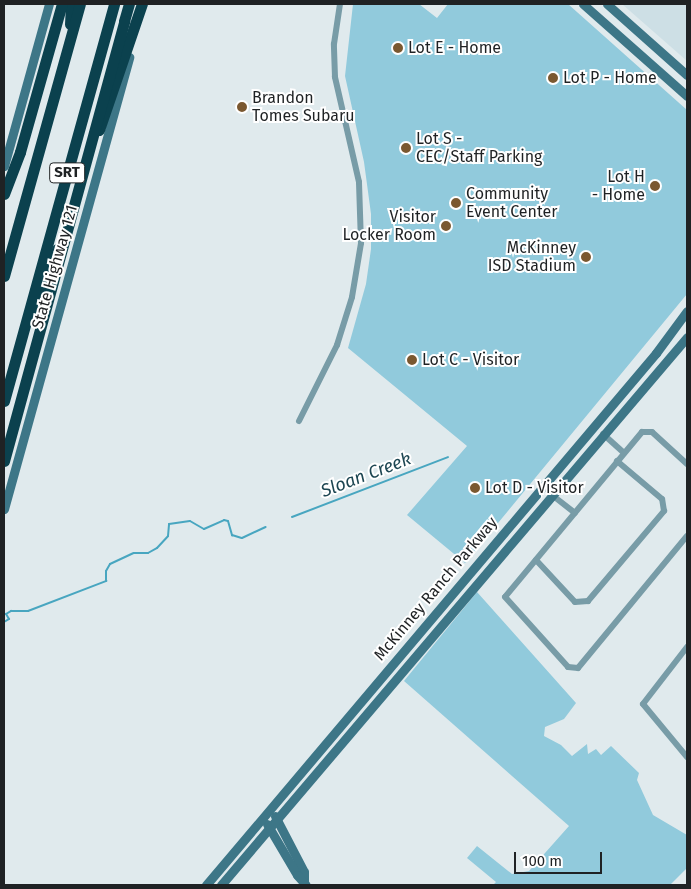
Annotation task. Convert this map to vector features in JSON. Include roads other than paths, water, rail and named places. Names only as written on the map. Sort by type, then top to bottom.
[{"type":"highway","points":[[4,194],[20,152],[62,4]]},
{"type":"highway","points":[[70,41],[71,4]]},
{"type":"highway","name":"SRT","points":[[4,276],[80,4]]},
{"type":"highway","name":"SRT","points":[[4,401],[114,4]]},
{"type":"highway","points":[[4,461],[129,4]]},
{"type":"highway","points":[[19,342],[37,306],[143,4]]},
{"type":"main road","points":[[4,166],[49,4]]},
{"type":"main road","name":"State Highway 121","points":[[4,509],[143,4]]},
{"type":"main road","points":[[583,4],[687,96]]},
{"type":"main road","points":[[607,4],[687,75]]},
{"type":"main road","points":[[668,78],[678,67]]},
{"type":"main road","name":"McKinney Ranch Parkway","points":[[206,885],[594,426],[687,311]]},
{"type":"main road","name":"McKinney Ranch Parkway","points":[[221,885],[687,337]]},
{"type":"main road","points":[[594,426],[603,434]]},
{"type":"main road","points":[[271,808],[304,872],[305,883]]},
{"type":"main road","points":[[264,817],[297,875],[305,883]]},
{"type":"street","points":[[299,421],[328,368],[344,326],[355,284],[362,233],[359,182],[335,82],[334,44],[338,6]]},
{"type":"street","points":[[687,464],[648,431],[642,432],[505,598],[568,667],[578,668],[687,536]]},
{"type":"street","points":[[603,434],[624,453]]},
{"type":"street","points":[[536,560],[575,602],[588,601],[664,510],[662,499],[617,461]]},
{"type":"street","points":[[552,494],[575,513]]},
{"type":"street","points":[[687,647],[646,696],[643,704],[687,758]]},
{"type":"waterway","name":"Sloan Creek","points":[[292,517],[448,457]]},
{"type":"waterway","name":"Sloan Creek","points":[[4,622],[9,619],[6,614],[11,611],[28,611],[106,581],[106,571],[110,564],[134,553],[148,553],[157,548],[168,536],[169,524],[190,521],[204,529],[224,520],[228,521],[232,535],[242,538],[266,527]]},
{"type":"place","name":"Lot E - Home","points":[[398,48]]},
{"type":"place","name":"Lot P - Home","points":[[553,78]]},
{"type":"place","name":"Brandon Tomes Subaru","points":[[242,107]]},
{"type":"place","name":"Lot S - CEC/Staff Parking","points":[[406,148]]},
{"type":"place","name":"Lot H - Home","points":[[655,186]]},
{"type":"place","name":"Community Event Center","points":[[456,203]]},
{"type":"place","name":"Visitor Locker Room","points":[[446,226]]},
{"type":"place","name":"McKinney ISD Stadium","points":[[586,257]]},
{"type":"place","name":"Lot C - Visitor","points":[[412,360]]},
{"type":"place","name":"Lot D - Visitor","points":[[475,488]]}]
